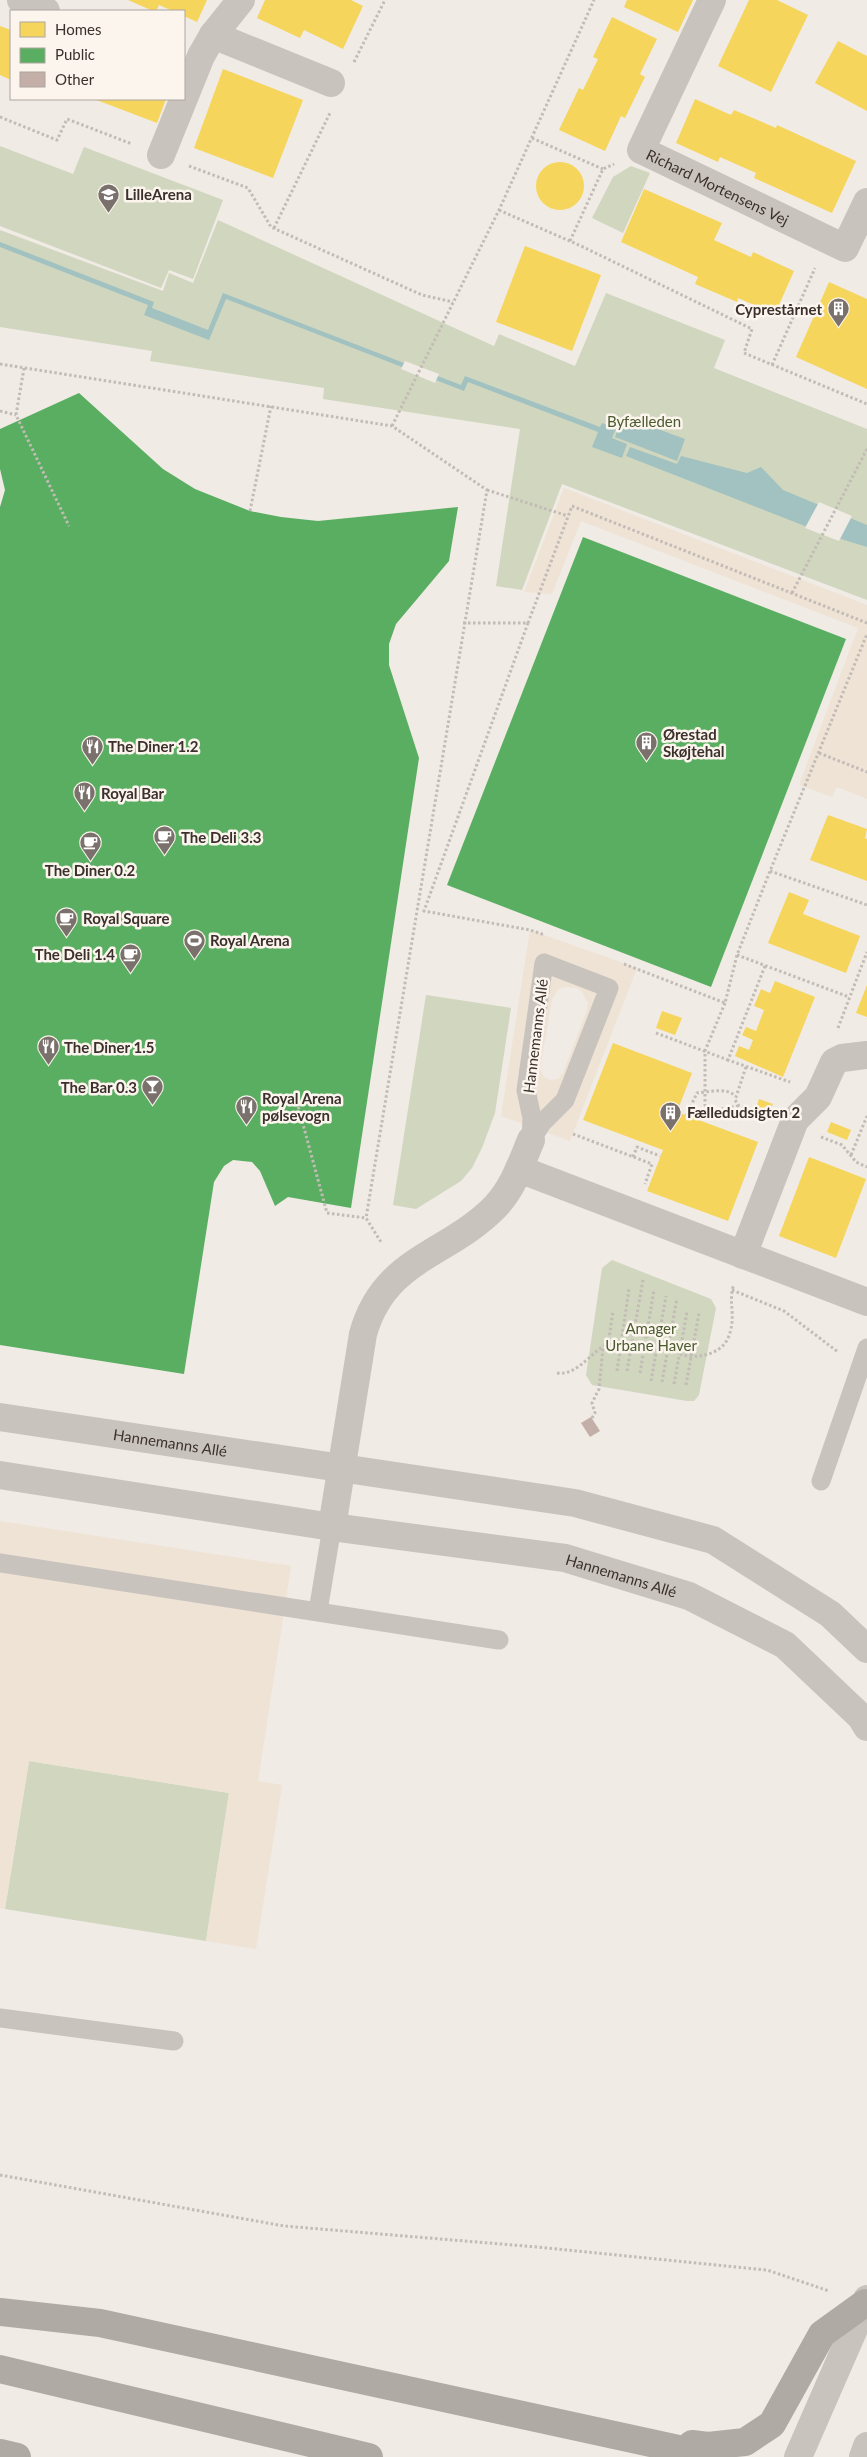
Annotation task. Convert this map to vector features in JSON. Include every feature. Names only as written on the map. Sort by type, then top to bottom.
[{"type":"highway","points":[[608,2433],[708,2446],[745,2442],[772,2424],[822,2334],[866,2301]]},
{"type":"highway","points":[[0,2312],[100,2323],[715,2457]]},
{"type":"highway","points":[[0,2369],[369,2457]]},
{"type":"highway","points":[[0,2453],[17,2457]]},
{"type":"street","points":[[21,0],[44,10]]},
{"type":"street","points":[[185,88],[199,47],[241,0]]},
{"type":"street","name":"Richard Mortensens Vej","points":[[712,0],[641,150],[844,248],[867,202]]},
{"type":"street","points":[[199,47],[331,83]]},
{"type":"street","points":[[162,155],[181,100]]},
{"type":"street","points":[[744,1255],[792,1126],[821,1093],[834,1062],[854,1056]]},
{"type":"street","name":"Hannemanns Allé","points":[[332,1527],[363,1334],[374,1306],[382,1292],[401,1272],[479,1221],[495,1206],[509,1190],[531,1140]]},
{"type":"street","points":[[519,1169],[867,1302]]},
{"type":"street","name":"Hannemanns Allé","points":[[0,1417],[575,1504],[714,1540],[830,1614],[867,1649]]},
{"type":"street","name":"Hannemanns Allé","points":[[0,1475],[332,1527],[565,1558],[689,1596],[785,1645],[861,1717],[867,1727]]},
{"type":"street","points":[[798,2457],[866,2301]]},
{"type":"street","points":[[863,2457],[867,2446]]},
{"type":"lane","name":"Hannemanns Allé","points":[[544,963],[609,988],[565,1100],[542,1123],[531,1140],[533,1128],[526,1090],[544,963]]},
{"type":"lane","points":[[821,1481],[864,1357]]},
{"type":"lane","points":[[318,1612],[332,1527]]},
{"type":"lane","points":[[0,1562],[499,1640]]},
{"type":"lane","points":[[0,2018],[174,2041]]},
{"type":"path","points":[[392,426],[445,315],[499,210],[594,0]]},
{"type":"path","points":[[0,117],[57,140],[67,119],[248,188],[272,227],[422,295],[453,302]]},
{"type":"path","points":[[532,138],[603,169]]},
{"type":"path","points":[[570,241],[603,169],[641,150]]},
{"type":"path","points":[[499,210],[570,241],[752,329],[744,353],[867,404]]},
{"type":"path","points":[[772,364],[828,240]]},
{"type":"path","points":[[0,364],[392,426],[486,490],[568,516]]},
{"type":"path","points":[[24,368],[16,415],[69,526]]},
{"type":"path","points":[[250,511],[272,406]]},
{"type":"path","points":[[0,411],[16,415]]},
{"type":"path","points":[[792,593],[867,449]]},
{"type":"path","points":[[382,1242],[366,1218],[486,490]]},
{"type":"path","points":[[424,911],[572,506],[867,622]]},
{"type":"path","points":[[463,623],[528,623]]},
{"type":"path","points":[[708,1110],[705,1105],[705,1051],[725,1003],[737,955],[867,634]]},
{"type":"path","points":[[819,754],[867,772]]},
{"type":"path","points":[[770,871],[867,905]]},
{"type":"path","points":[[416,910],[530,930],[549,936]]},
{"type":"path","points":[[854,1056],[838,1042],[838,1027],[867,952]]},
{"type":"path","points":[[737,955],[849,997]]},
{"type":"path","points":[[619,962],[725,1003]]},
{"type":"path","points":[[728,1060],[764,966]]},
{"type":"path","points":[[656,1033],[821,1093]]},
{"type":"path","points":[[735,1097],[746,1066]]},
{"type":"path","points":[[686,1116],[695,1094],[705,1092],[731,1092],[739,1106]]},
{"type":"path","points":[[297,1102],[327,1213],[366,1218]]},
{"type":"path","points":[[688,1111],[703,1115],[708,1110],[739,1106],[842,1145],[856,1162],[867,1167]]},
{"type":"path","points":[[851,1156],[867,1116]]},
{"type":"path","points":[[573,1134],[652,1164],[644,1187]]},
{"type":"path","points":[[634,1157],[637,1147],[660,1156]]},
{"type":"path","points":[[557,1373],[568,1372],[608,1345],[621,1341],[632,1344],[668,1347],[680,1354],[691,1356],[710,1354],[719,1350],[726,1342],[733,1317],[732,1290],[744,1255]]},
{"type":"path","points":[[627,1371],[643,1280]]},
{"type":"path","points":[[616,1372],[629,1289]]},
{"type":"path","points":[[640,1373],[654,1290]]},
{"type":"path","points":[[732,1290],[784,1311],[835,1350],[864,1357]]},
{"type":"path","points":[[651,1381],[666,1296]]},
{"type":"path","points":[[662,1382],[677,1298]]},
{"type":"path","points":[[608,1345],[613,1311]]},
{"type":"path","points":[[674,1384],[687,1312]]},
{"type":"path","points":[[686,1385],[699,1313]]},
{"type":"path","points":[[592,1418],[595,1413],[592,1403],[599,1389],[603,1348]]},
{"type":"path","points":[[0,2175],[284,2226],[537,2247],[767,2270],[866,2301]]},
{"type":"green space","name":"LilleArena","points":[[0,146],[73,174],[84,147],[223,200],[193,279],[169,270],[161,288],[0,226]]},
{"type":"green space","points":[[631,166],[650,173],[623,233],[592,218],[613,177]]},
{"type":"green space","name":"Byfælleden","points":[[218,220],[494,346],[499,334],[575,366],[606,293],[725,340],[714,368],[867,429],[867,600],[562,484],[522,590],[496,586],[520,429],[323,399],[324,388],[150,361],[152,351],[0,327],[0,230],[163,291],[169,273],[193,283]]},
{"type":"green space","points":[[426,995],[511,1008],[495,1113],[482,1148],[472,1168],[461,1181],[416,1209],[393,1205]]},
{"type":"green space","name":"Amager Urbane Haver","points":[[612,1260],[711,1299],[716,1308],[699,1395],[694,1401],[592,1385],[586,1375],[602,1268]]},
{"type":"green space","points":[[29,1761],[229,1793],[206,1941],[5,1909]]},
{"type":"shaded area","points":[[564,488],[867,605],[867,799],[837,787],[832,797],[799,785],[858,628],[581,521],[552,594],[524,592]]},
{"type":"shaded area","points":[[530,930],[637,968],[570,1141],[501,1116]],"holes":[[[565,987],[577,988],[582,992],[588,1003],[587,1010],[563,1073],[558,1079],[550,1080],[543,1076],[540,1069],[552,999],[559,989]]]},
{"type":"shaded area","points":[[0,1521],[291,1566],[258,1781],[282,1785],[256,1949],[206,1941],[229,1793],[29,1761],[5,1909],[0,1908]]},
{"type":"water","points":[[0,242],[154,302],[152,308],[208,330],[223,293],[461,385],[465,376],[600,427],[602,423],[616,428],[612,438],[627,444],[622,458],[592,447],[598,432],[468,382],[464,391],[226,299],[209,340],[144,315],[148,305],[0,247]]},
{"type":"water","points":[[623,416],[685,439],[677,461],[615,437]]},
{"type":"water","points":[[630,447],[677,464],[681,456],[747,473],[761,467],[783,490],[867,525],[867,547],[828,535],[626,456]]},
{"type":"pier","points":[[405,361],[439,374],[435,383],[401,369]]},
{"type":"pier","points":[[819,502],[852,516],[839,541],[805,528]]},
{"type":"building: Homes","points":[[128,0],[207,0],[197,22],[185,16],[185,10],[171,10],[159,5],[156,10],[151,10]]},
{"type":"building: Homes","points":[[265,0],[351,0],[363,6],[343,49],[304,30],[300,38],[257,18]]},
{"type":"building: Homes","points":[[627,0],[693,0],[678,32],[624,7]]},
{"type":"building: Homes","points":[[749,0],[777,0],[808,15],[771,92],[718,66]]},
{"type":"building: Homes","points":[[612,17],[657,39],[640,74],[645,77],[625,118],[621,116],[605,151],[559,130],[579,88],[583,90],[598,59],[593,57]]},
{"type":"building: Homes","points":[[0,26],[10,30],[10,80],[0,75]]},
{"type":"building: Homes","points":[[838,41],[867,56],[867,111],[815,83]]},
{"type":"building: Homes","points":[[223,69],[303,100],[273,178],[194,148]]},
{"type":"building: Homes","points":[[695,99],[731,115],[734,110],[776,128],[777,125],[856,161],[832,213],[754,178],[756,173],[720,157],[718,162],[676,143]]},
{"type":"building: Homes","points":[[97,100],[166,100],[157,123]]},
{"type":"building: Homes","points":[[560,162],[569,164],[577,169],[582,177],[584,186],[582,195],[577,203],[569,208],[560,210],[551,208],[543,203],[538,195],[536,186],[538,177],[543,169],[551,164]]},
{"type":"building: Homes","points":[[644,189],[722,223],[714,240],[751,257],[753,252],[794,271],[775,314],[738,298],[737,302],[695,284],[698,277],[621,242]]},
{"type":"building: Homes","points":[[525,246],[601,275],[572,351],[496,322]]},
{"type":"building: Homes","name":"Cyprestårnet","points":[[829,282],[867,299],[867,389],[796,357]]},
{"type":"building: Homes","points":[[828,815],[867,829],[865,838],[867,839],[867,881],[810,860]]},
{"type":"building: Homes","points":[[789,892],[809,900],[803,914],[860,936],[846,973],[768,943]]},
{"type":"building: Homes","points":[[775,981],[815,997],[783,1077],[735,1056],[739,1046],[749,1050],[753,1040],[742,1035],[746,1027],[756,1031],[764,1010],[754,1006],[761,989],[770,993]]},
{"type":"building: Homes","points":[[867,985],[867,1017],[856,1013]]},
{"type":"building: Homes","points":[[662,1011],[682,1018],[675,1035],[656,1028]]},
{"type":"building: Homes","name":"Fælledudsigten 2","points":[[613,1043],[692,1073],[677,1112],[758,1142],[728,1221],[647,1191],[663,1150],[583,1120]]},
{"type":"building: Homes","points":[[759,1099],[773,1104],[769,1113],[756,1108]]},
{"type":"building: Homes","points":[[831,1122],[851,1130],[847,1140],[827,1132]]},
{"type":"building: Homes","points":[[809,1157],[866,1179],[836,1258],[779,1236]]},
{"type":"building: Public","name":"Royal Arena","points":[[79,393],[163,469],[195,489],[250,511],[318,521],[458,507],[449,561],[396,624],[389,644],[389,665],[419,758],[351,1208],[288,1197],[275,1206],[260,1171],[252,1162],[233,1160],[224,1166],[214,1182],[184,1374],[0,1345],[0,507],[5,490],[0,469],[0,429]]},
{"type":"building: Public","name":"Ørestad Skøjtehal","points":[[583,537],[846,639],[711,987],[447,885]]},
{"type":"building: Other","points":[[591,1417],[600,1431],[590,1437],[581,1423]]},
{"type":"place","name":"LilleArena","points":[[109,213]]},
{"type":"place","name":"Cyprestårnet","points":[[838,328]]},
{"type":"place","name":"Ørestad Skøjtehal","points":[[647,762]]},
{"type":"place","name":"The Diner 1.2","points":[[92,765]]},
{"type":"place","name":"Royal Bar","points":[[85,812]]},
{"type":"place","name":"The Deli 3.3","points":[[165,856]]},
{"type":"place","name":"The Diner 0.2","points":[[90,861]]},
{"type":"place","name":"Royal Square","points":[[67,937]]},
{"type":"place","name":"Royal Arena","points":[[194,959]]},
{"type":"place","name":"The Deli 1.4","points":[[131,973]]},
{"type":"place","name":"The Diner 1.5","points":[[48,1066]]},
{"type":"place","name":"The Bar 0.3","points":[[153,1106]]},
{"type":"place","name":"Royal Arena pølsevogn","points":[[246,1126]]},
{"type":"place","name":"Fælledudsigten 2","points":[[671,1131]]}]
